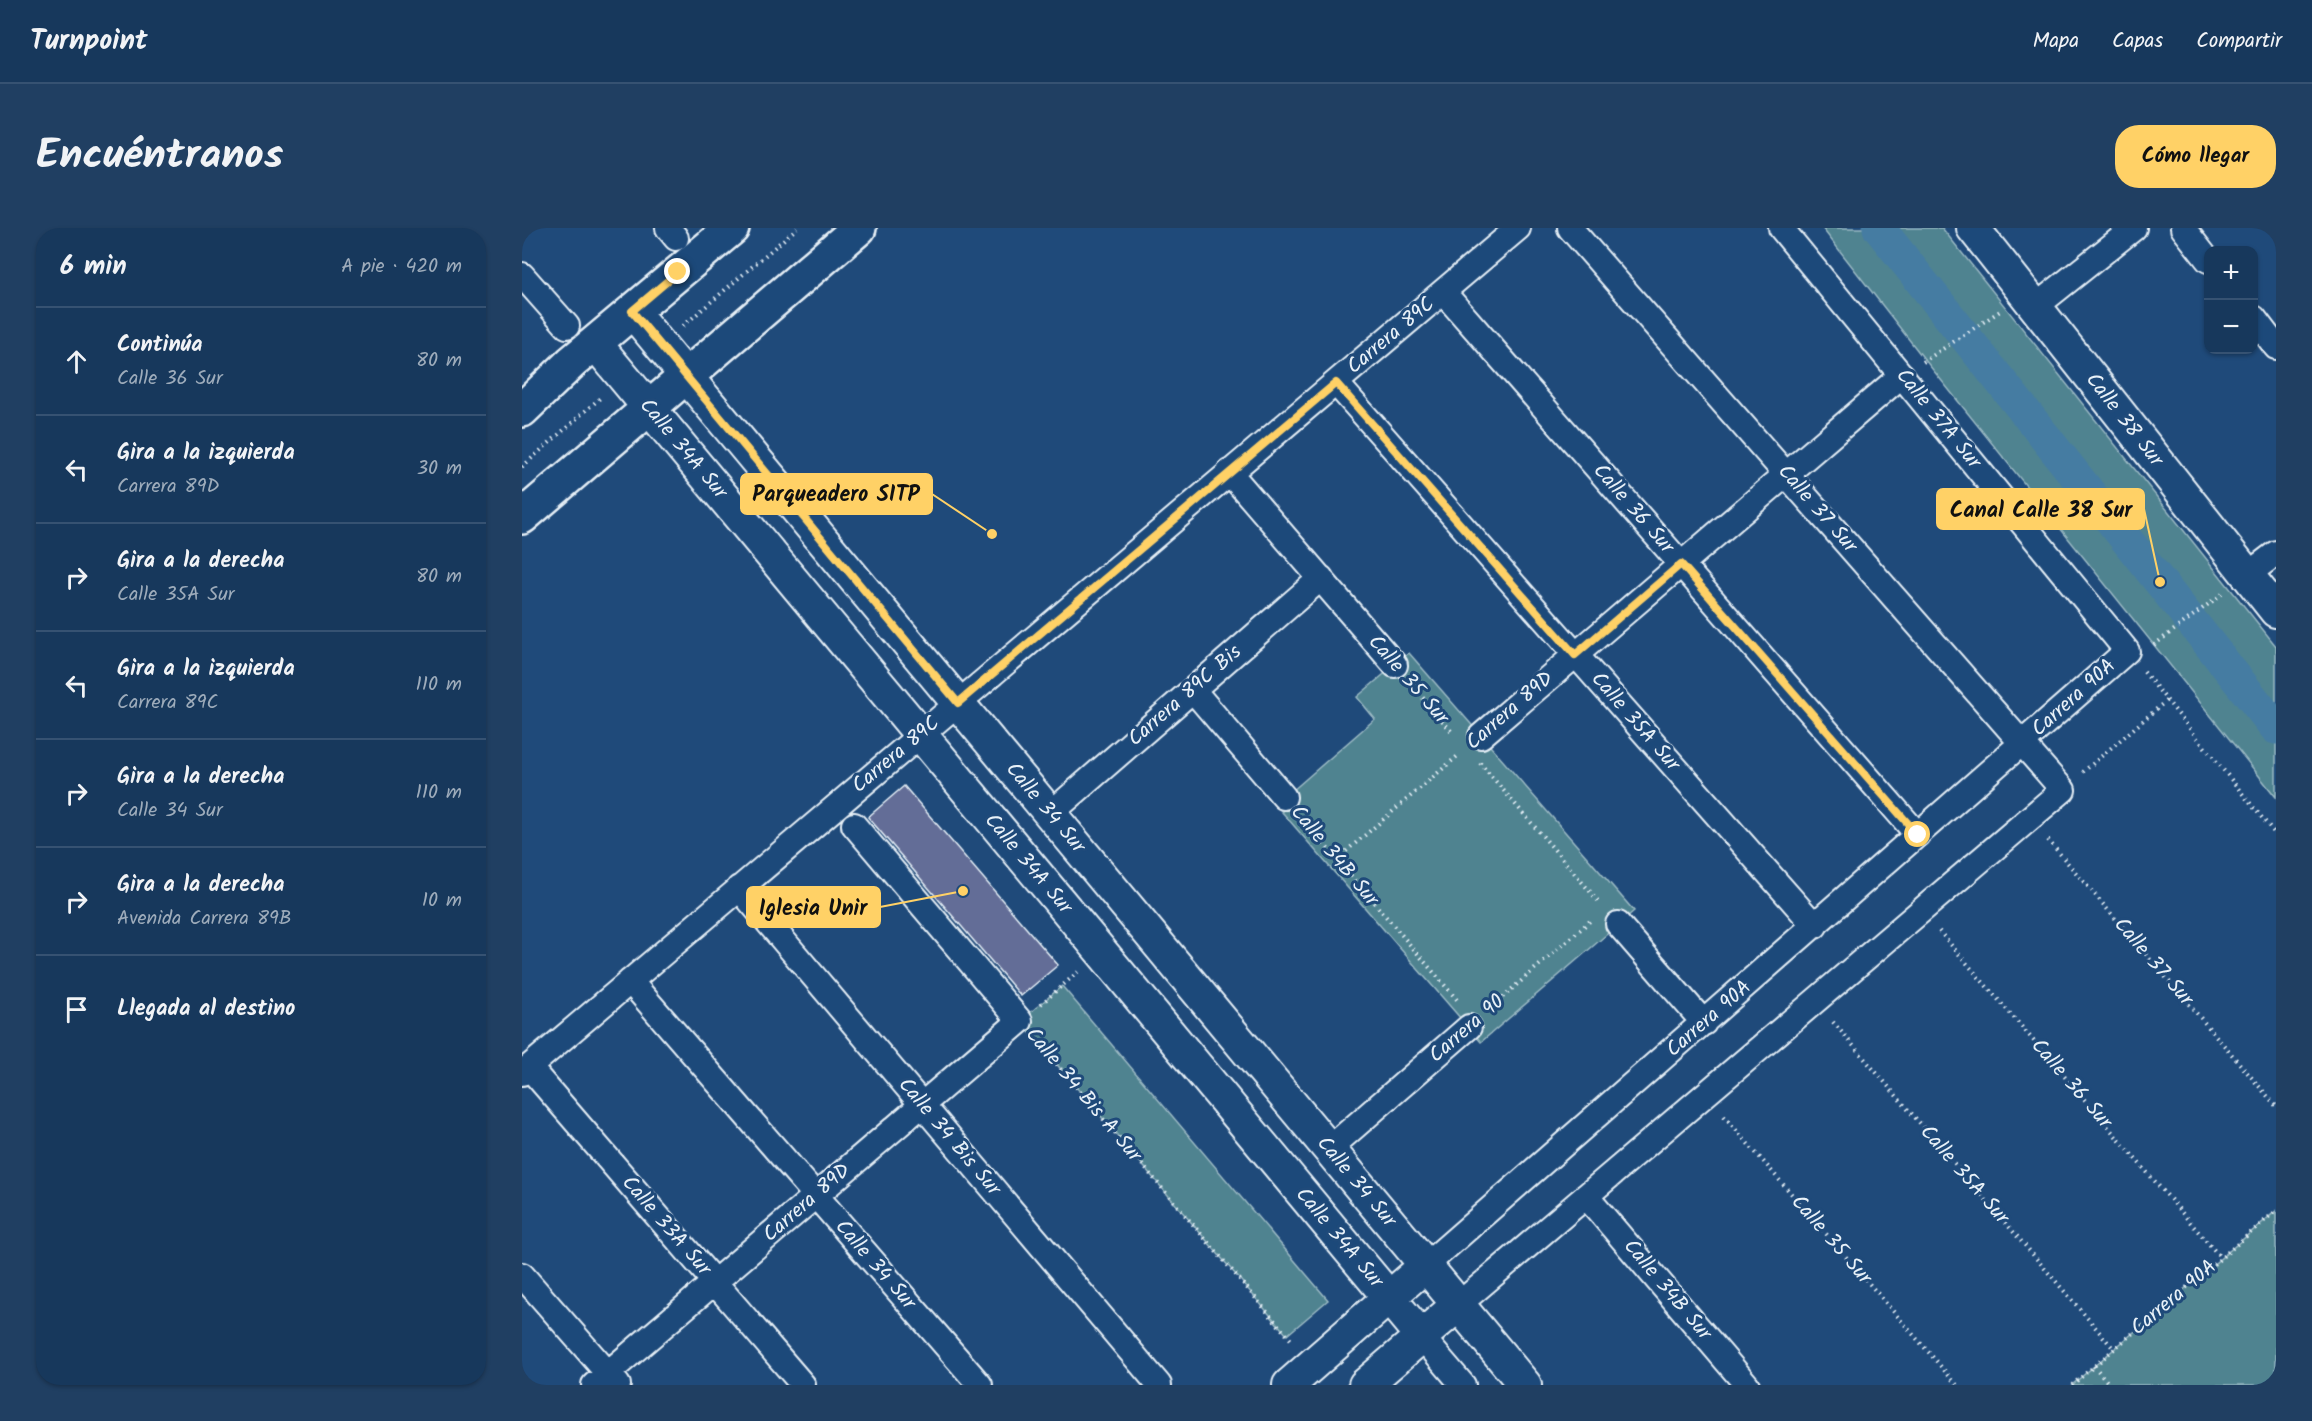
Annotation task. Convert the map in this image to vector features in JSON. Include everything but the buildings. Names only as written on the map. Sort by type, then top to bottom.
[{"type":"main road","points":[[522,410],[595,343],[732,228]]},
{"type":"main road","points":[[522,517],[859,228]]},
{"type":"street","name":"Carrera 89C","points":[[525,1070],[1518,228]]},
{"type":"street","name":"Calle 37 Sur","points":[[1570,228],[2063,790]]},
{"type":"street","name":"Calle 37A Sur","points":[[1781,228],[2127,651]]},
{"type":"street","name":"Calle 38 Sur","points":[[1973,228],[2021,307],[2238,582],[2276,611]]},
{"type":"street","points":[[2021,307],[2134,228]]},
{"type":"street","points":[[2183,228],[2204,255]]},
{"type":"street","points":[[522,275],[567,326]]},
{"type":"street","name":"Calle 36 Sur","points":[[1443,292],[1918,835]]},
{"type":"street","name":"Calle 34 Sur","points":[[632,311],[1458,1305]]},
{"type":"street","points":[[2258,324],[2276,347]]},
{"type":"street","name":"Calle 34A Sur","points":[[595,343],[1463,1385]]},
{"type":"street","name":"Carrera 89D","points":[[1474,742],[1902,375]]},
{"type":"street","name":"Calle 35A Sur","points":[[1336,383],[1815,926]]},
{"type":"street","name":"Calle 35 Sur","points":[[1229,472],[1395,665]]},
{"type":"street","points":[[2238,582],[2276,553]]},
{"type":"street","name":"Carrera 89C Bis","points":[[1050,814],[1321,578]]},
{"type":"street","name":"Carrera 90A","points":[[1289,1385],[2127,651]]},
{"type":"street","name":"Calle 34B Sur","points":[[1193,690],[1284,797]]},
{"type":"street","points":[[1365,1385],[2063,790]]},
{"type":"street","name":"Calle 34 Bis A Sur","points":[[854,825],[1020,1021]]},
{"type":"street","name":"Calle 34 Bis Sur","points":[[739,888],[1159,1385]]},
{"type":"street","points":[[1611,916],[1704,1023]]},
{"type":"street","name":"Calle 34 Sur","points":[[630,981],[980,1385]]},
{"type":"street","name":"Carrera 89D","points":[[607,1381],[714,1282],[1020,1021]]},
{"type":"street","name":"Carrera 90","points":[[1329,1149],[1472,1024]]},
{"type":"street","name":"Calle 33A Sur","points":[[525,1070],[803,1385]]},
{"type":"street","name":"Calle 34B Sur","points":[[1586,1196],[1747,1385]]},
{"type":"street","points":[[522,1275],[607,1381]]},
{"type":"street","points":[[1458,1305],[1525,1385]]},
{"type":"path","points":[[685,324],[797,228]]},
{"type":"path","points":[[1926,360],[2021,307]]},
{"type":"path","points":[[522,467],[601,397]]},
{"type":"path","points":[[2155,645],[2238,582]]},
{"type":"path","points":[[2127,651],[2276,835]]},
{"type":"path","name":"Calle 35 Sur","points":[[1395,665],[1474,742],[1611,916]]},
{"type":"path","points":[[2063,790],[2167,700]]},
{"type":"path","name":"Carrera 89D","points":[[1337,860],[1474,742]]},
{"type":"path","name":"Calle 34B Sur","points":[[1284,797],[1472,1024]]},
{"type":"path","name":"Calle 37 Sur","points":[[2030,818],[2276,1106]]},
{"type":"path","name":"Calle 36 Sur","points":[[1921,911],[2221,1258]]},
{"type":"path","name":"Carrera 90","points":[[1472,1024],[1611,916]]},
{"type":"path","points":[[1020,1021],[1101,952]]},
{"type":"path","name":"Calle 35A Sur","points":[[1815,1001],[2114,1349]]},
{"type":"path","name":"Calle 34 Bis A Sur","points":[[1020,1021],[1313,1364]]},
{"type":"path","name":"Calle 35 Sur","points":[[1705,1094],[1957,1385]]},
{"type":"path","name":"Carrera 90A","points":[[2072,1385],[2276,1211]]},
{"type":"path","points":[[2094,1366],[2110,1385]]},
{"type":"green space","points":[[1822,228],[1942,228],[2276,646],[2276,797],[1925,360]]},
{"type":"green space","points":[[1409,653],[1634,911],[1481,1042],[1276,805],[1375,719],[1357,697]]},
{"type":"green space","points":[[1062,986],[1328,1300],[1287,1335],[1020,1021]]},
{"type":"green space","points":[[2276,1211],[2276,1383],[2274,1385],[2072,1385]]},
{"type":"waterway","points":[[1879,228],[2276,728]]},
{"type":"place","name":"Parqueadero SITP","points":[[992,534]]},
{"type":"place","name":"Canal Calle 38 Sur","points":[[2160,582]]},
{"type":"place","name":"Iglesia Unir","points":[[963,891]]},
{"type":"route","points":[[678,272],[632,311],[958,703],[1336,383],[1575,655],[1681,564],[1918,835]]}]
